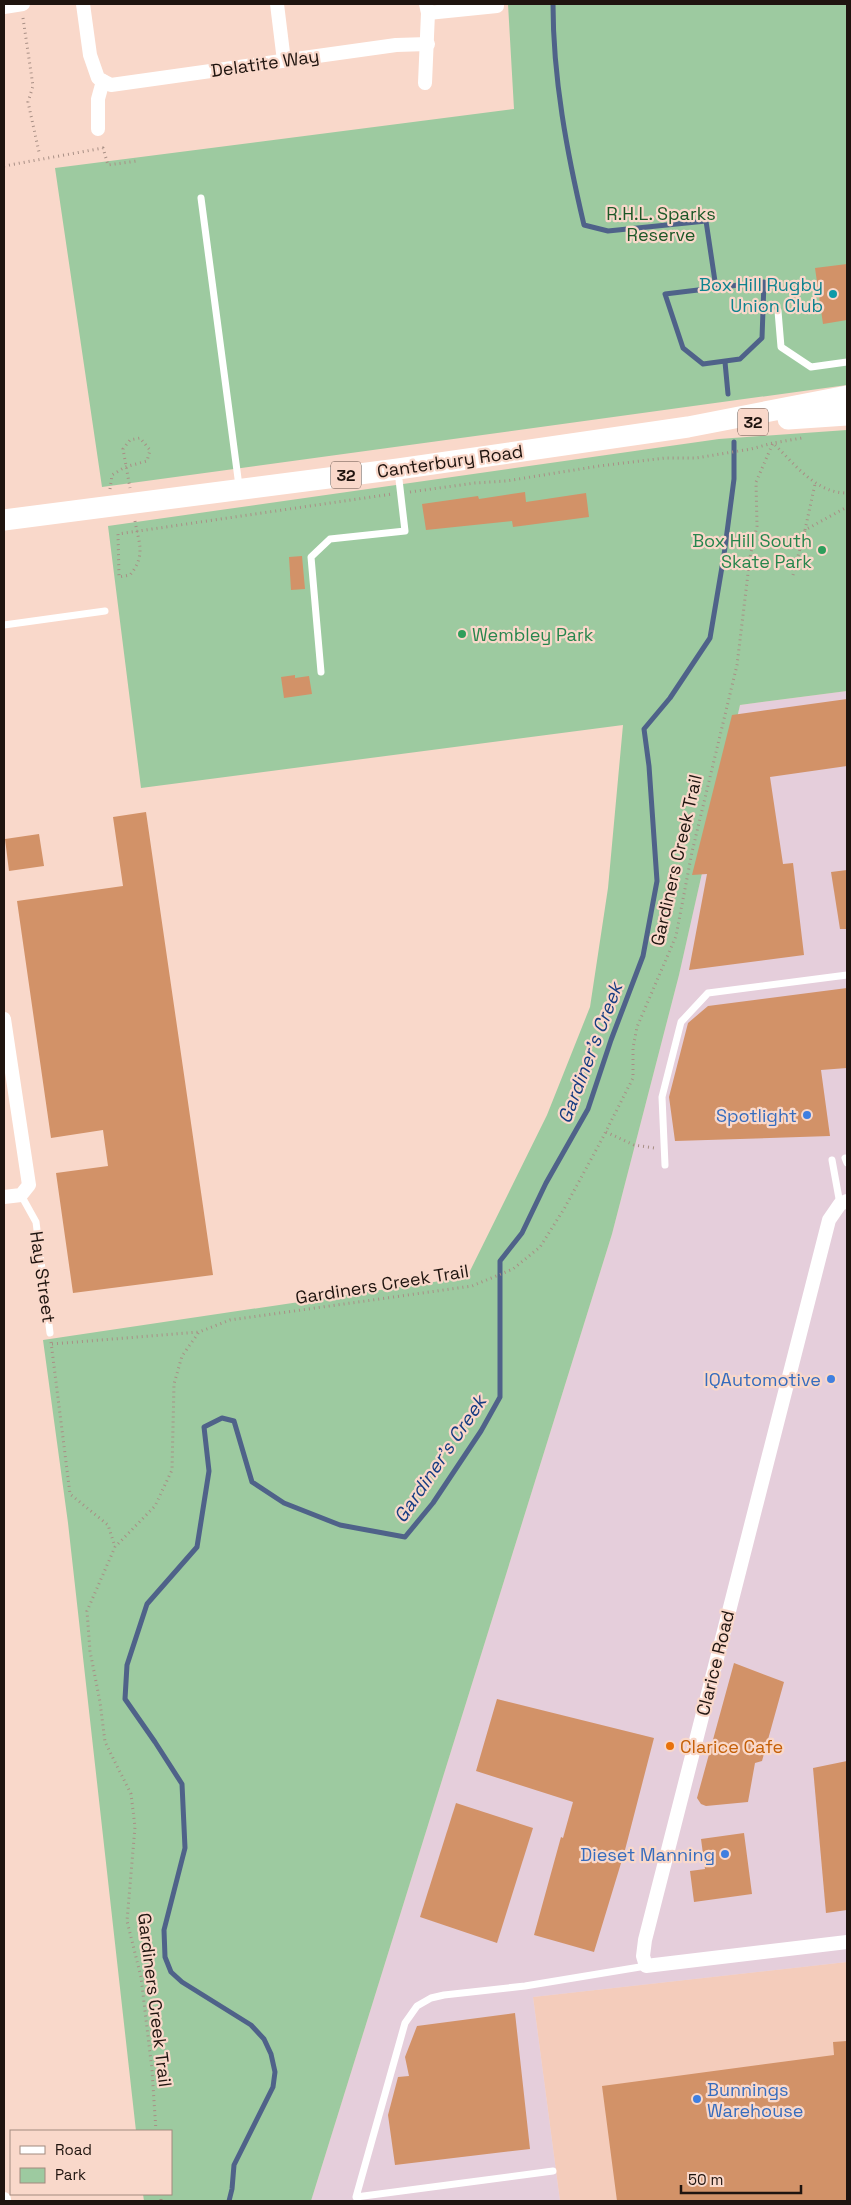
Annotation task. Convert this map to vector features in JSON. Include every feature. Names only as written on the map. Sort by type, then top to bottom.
[{"type":"main road","name":"Canterbury Road","points":[[4,520],[398,469],[688,427],[847,396]]},
{"type":"main road","name":"Canterbury Road","points":[[688,427],[847,415]]},
{"type":"street","points":[[4,7],[22,4]]},
{"type":"street","points":[[83,4],[90,55],[98,78],[103,81],[98,99],[98,129]]},
{"type":"street","points":[[277,4],[284,61]]},
{"type":"street","points":[[425,83],[428,44],[427,8],[497,6],[497,4]]},
{"type":"street","name":"Delatite Way","points":[[103,81],[111,85],[396,44],[428,44]]},
{"type":"street","points":[[4,1019],[29,1185],[21,1195],[4,1197]]},
{"type":"street","name":"Clarice Road","points":[[646,1966],[643,1956],[650,1921],[829,1220],[844,1202]]},
{"type":"street","points":[[646,1966],[847,1942]]},
{"type":"lane","points":[[201,198],[240,489]]},
{"type":"lane","points":[[778,311],[780,347],[811,367],[847,362]]},
{"type":"lane","points":[[321,672],[311,557],[330,540],[404,531],[398,469]]},
{"type":"lane","points":[[4,625],[105,611]]},
{"type":"lane","points":[[665,1165],[662,1097],[681,1022],[702,999],[708,993],[847,975]]},
{"type":"lane","points":[[832,1160],[844,1202]]},
{"type":"lane","name":"Hay Street","points":[[21,1195],[36,1222],[50,1333]]},
{"type":"lane","points":[[553,2171],[356,2197],[405,2023],[418,2006],[431,1998],[444,1995],[525,1986],[646,1966]]},
{"type":"path","points":[[22,4],[33,86],[28,102],[39,152]]},
{"type":"path","points":[[4,166],[102,148],[108,165],[137,161]]},
{"type":"path","points":[[140,551],[139,563],[130,575],[119,577],[118,534],[399,493],[506,481],[599,466],[744,451],[773,443],[811,437]]},
{"type":"path","points":[[109,507],[112,475],[124,467],[147,461],[150,450],[140,438],[130,440],[123,449]]},
{"type":"path","points":[[773,443],[815,484],[838,493],[847,493]]},
{"type":"path","name":"Gardiners Creek Trail","points":[[156,2130],[152,2070],[141,1977],[127,1921],[135,1827],[132,1802],[122,1774],[112,1759],[105,1742],[100,1702],[90,1651],[87,1611],[115,1546],[155,1506],[172,1470],[174,1384],[182,1356],[200,1332],[230,1320],[472,1286],[513,1269],[540,1247],[564,1209],[633,1078],[633,1048],[637,1027],[676,936],[692,852],[737,666],[750,557],[757,526],[756,482],[773,443]]},
{"type":"path","points":[[793,575],[815,484]]},
{"type":"path","points":[[804,530],[847,507]]},
{"type":"path","points":[[606,1132],[634,1145],[644,1147]]},
{"type":"path","points":[[52,1344],[200,1332]]},
{"type":"path","points":[[50,1333],[70,1494],[108,1525],[115,1546]]},
{"type":"shaded area","points":[[847,691],[847,1962],[533,1997],[560,2201],[311,2201],[612,1234],[679,975],[740,705]]},
{"type":"shaded area","name":"Bunnings Warehouse","points":[[847,1962],[847,2201],[560,2201],[533,1997]]},
{"type":"green space","name":"R.H.L. Sparks Reserve","points":[[508,4],[847,4],[847,385],[102,487],[55,168],[514,109]]},
{"type":"green space","points":[[847,430],[847,691],[740,705],[679,975],[612,1234],[311,2201],[144,2201],[143,2195],[172,2195],[172,2130],[136,2130],[68,1523],[43,1340],[467,1277],[547,1115],[590,1007],[608,888],[623,725],[141,788],[108,526],[719,439]]},
{"type":"building","name":"Box Hill Rugby Union Club","points":[[847,264],[847,320],[823,324],[815,268]]},
{"type":"building","points":[[525,492],[526,502],[586,493],[589,517],[513,527],[512,521],[426,530],[422,504],[478,496],[479,499]]},
{"type":"building","points":[[302,556],[305,589],[291,590],[289,557]]},
{"type":"building","points":[[295,675],[295,678],[309,676],[312,694],[284,698],[281,677]]},
{"type":"building","points":[[847,699],[847,766],[770,777],[783,864],[793,863],[804,955],[689,970],[707,874],[692,875],[732,715]]},
{"type":"building","points":[[146,812],[213,1275],[73,1293],[56,1173],[108,1166],[103,1130],[51,1138],[17,901],[123,886],[113,817]]},
{"type":"building","points":[[39,834],[44,866],[9,871],[5,839]]},
{"type":"building","points":[[847,870],[847,929],[840,929],[831,872]]},
{"type":"building","points":[[847,988],[847,1068],[821,1070],[830,1136],[675,1141],[669,1097],[688,1023],[708,1006]]},
{"type":"building","points":[[734,1663],[784,1682],[762,1761],[755,1763],[748,1802],[706,1806],[701,1804],[697,1798]]},
{"type":"building","points":[[497,1699],[654,1738],[625,1850],[594,1952],[534,1935],[561,1837],[563,1838],[573,1802],[476,1771]]},
{"type":"building","points":[[847,1761],[847,1910],[826,1913],[813,1768]]},
{"type":"building","points":[[456,1803],[533,1828],[497,1943],[420,1917]]},
{"type":"building","name":"Dieset Manning","points":[[744,1833],[752,1894],[694,1902],[690,1871],[705,1869],[701,1839]]},
{"type":"building","points":[[515,2013],[530,2149],[395,2165],[388,2115],[398,2077],[409,2076],[405,2057],[417,2026]]},
{"type":"building","points":[[847,2041],[847,2201],[617,2201],[602,2086],[834,2055],[833,2042]]},
{"type":"waterway","name":"Gardiner's Creek","points":[[553,4],[558,87],[572,170],[584,225],[608,231],[706,221],[716,288]]},
{"type":"waterway","name":"Gardiner's Creek","points":[[764,282],[762,338],[740,359],[703,364],[683,348],[665,294],[764,282]]},
{"type":"waterway","name":"Gardiner's Creek","points":[[725,362],[728,394]]},
{"type":"waterway","name":"Gardiner's Creek","points":[[229,2201],[234,2165],[273,2087],[275,2072],[271,2054],[264,2039],[251,2025],[182,1982],[171,1972],[165,1957],[164,1930],[185,1848],[182,1784],[125,1699],[127,1665],[147,1604],[197,1547],[209,1471],[204,1427],[222,1418],[234,1421],[252,1482],[284,1503],[340,1525],[405,1537],[433,1503],[481,1431],[500,1397],[500,1261],[522,1233],[546,1183],[588,1109],[611,1040],[643,956],[657,881],[649,766],[644,729],[670,698],[710,638],[734,479],[734,442]]},
{"type":"place","name":"Box Hill Rugby Union Club","points":[[833,294]]},
{"type":"place","name":"Box Hill South Skate Park","points":[[822,550]]},
{"type":"place","name":"Wembley Park","points":[[462,634]]},
{"type":"place","name":"Spotlight","points":[[807,1115]]},
{"type":"place","name":"IQAutomotive","points":[[831,1379]]},
{"type":"place","name":"Clarice Cafe","points":[[670,1746]]},
{"type":"place","name":"Dieset Manning","points":[[725,1854]]},
{"type":"place","name":"Bunnings Warehouse","points":[[697,2099]]}]
